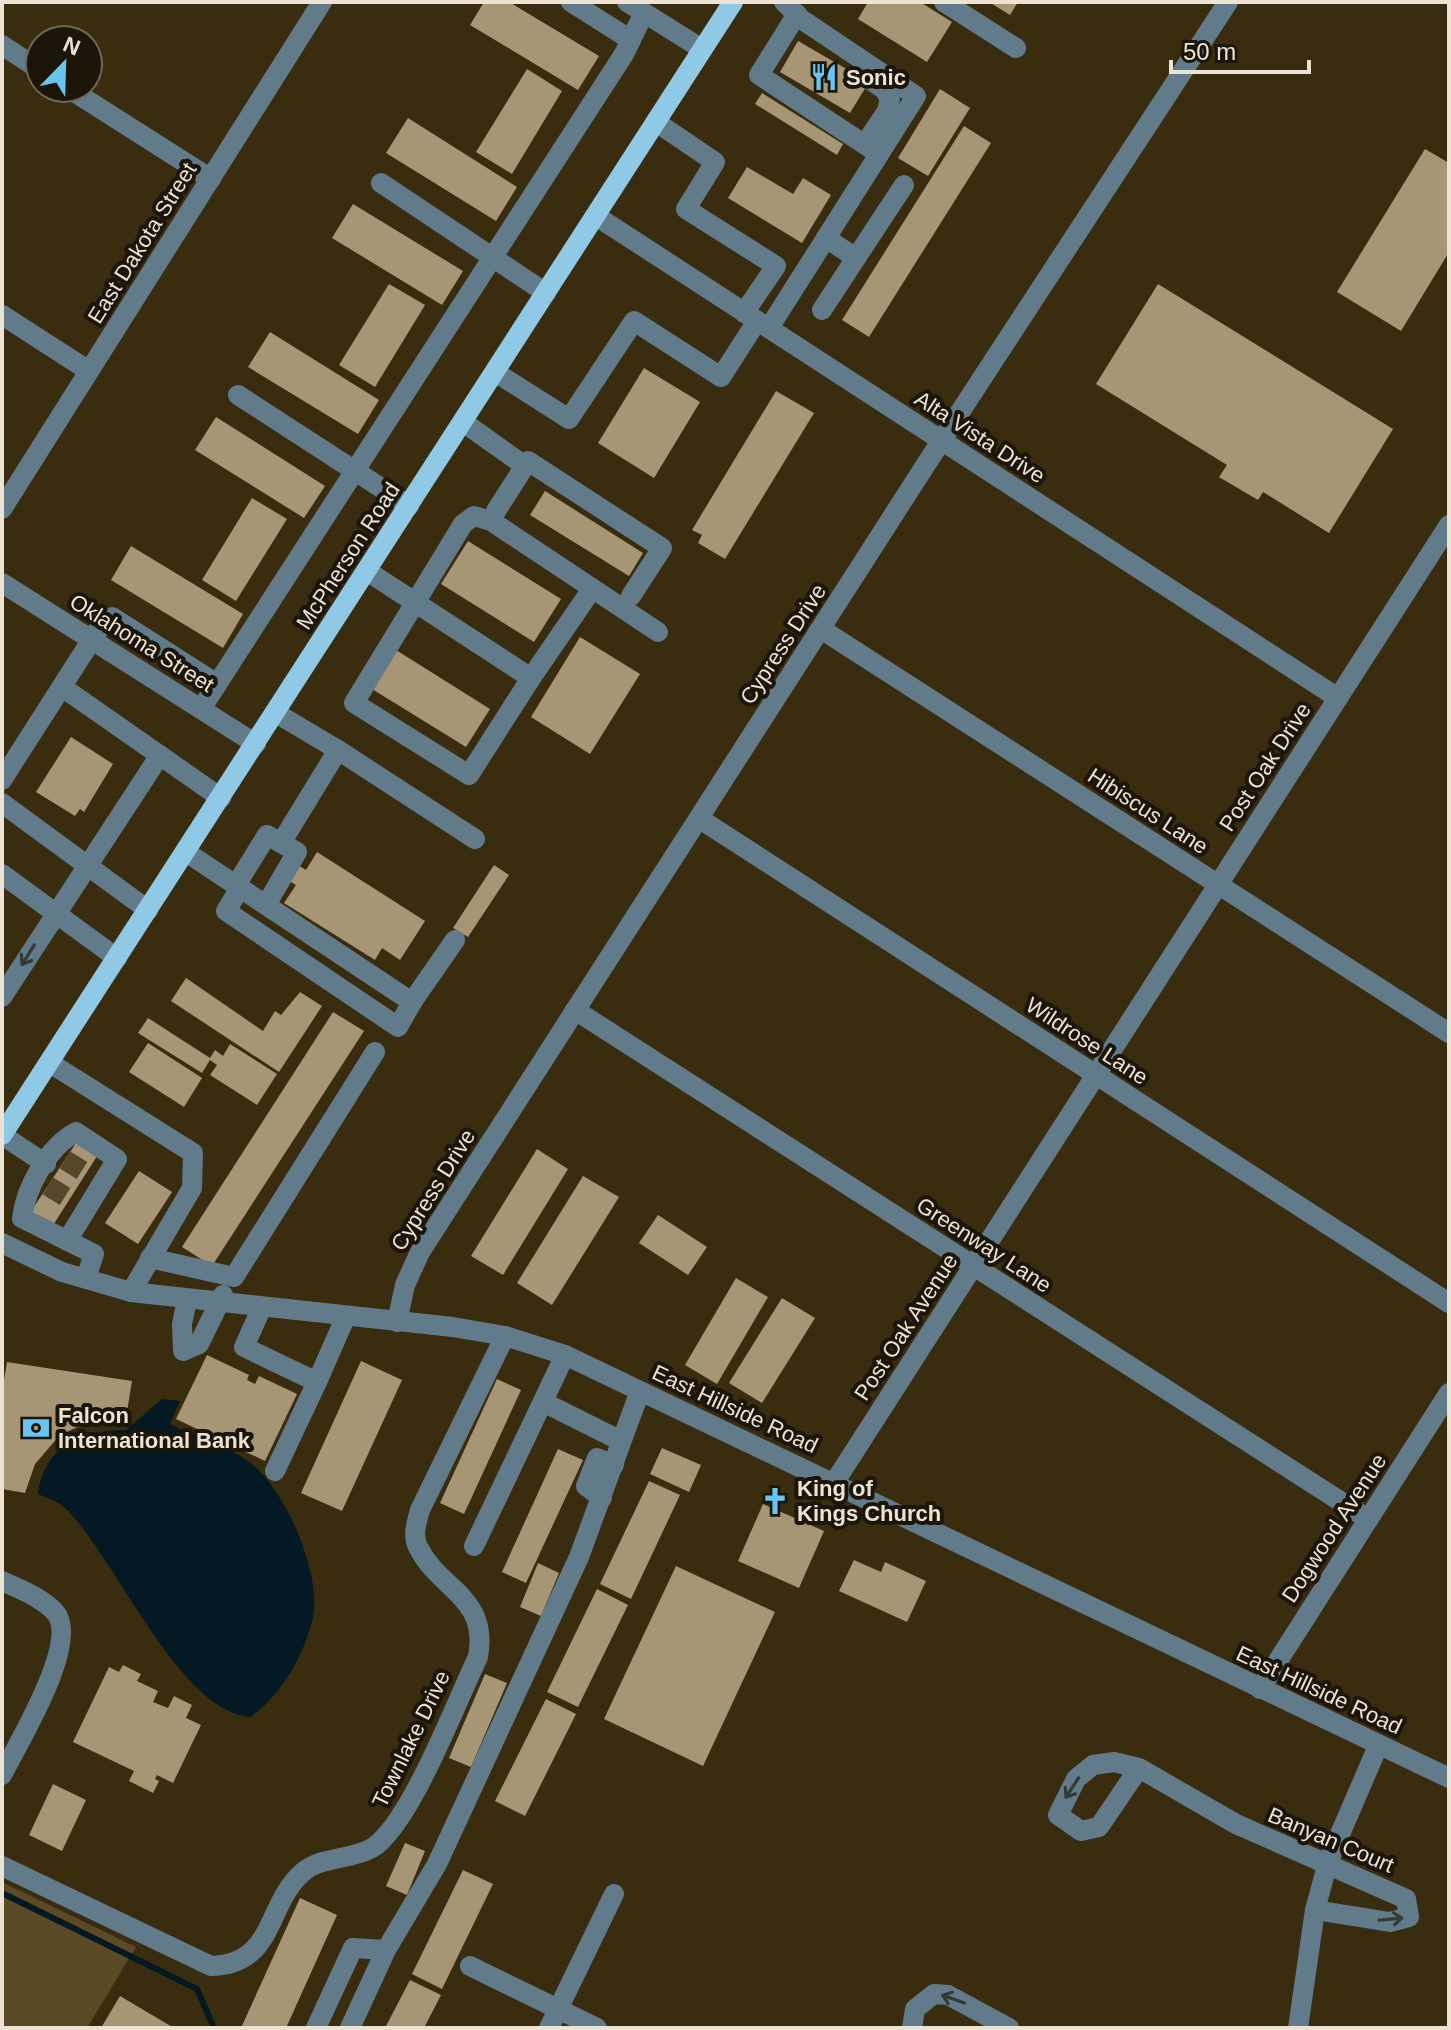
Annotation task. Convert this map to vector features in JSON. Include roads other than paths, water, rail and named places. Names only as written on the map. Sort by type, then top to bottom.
[{"type":"main road","name":"McPherson Road","points":[[5,1124],[50,1063],[733,2]]},
{"type":"street","name":"East Dakota Street","points":[[2,509],[322,2]]},
{"type":"street","points":[[571,2],[631,40]]},
{"type":"street","points":[[944,2],[1016,48]]},
{"type":"street","name":"Cypress Drive","points":[[397,1322],[405,1285],[420,1252],[941,441],[1228,2]]},
{"type":"street","points":[[201,709],[631,40],[636,7],[702,49]]},
{"type":"street","points":[[495,372],[569,419],[634,321],[721,377],[757,321],[826,238],[872,149],[916,96],[794,12],[759,75],[872,149]]},
{"type":"street","points":[[2,45],[24,59]]},
{"type":"street","points":[[93,104],[211,179]]},
{"type":"street","points":[[656,122],[715,162],[686,209],[776,266],[757,321]]},
{"type":"street","points":[[381,183],[546,293]]},
{"type":"street","points":[[822,310],[904,185]]},
{"type":"street","name":"Alta Vista Drive","points":[[596,216],[1338,698]]},
{"type":"street","points":[[826,238],[856,258]]},
{"type":"street","points":[[2,315],[89,371]]},
{"type":"street","points":[[238,395],[409,506]]},
{"type":"street","points":[[463,422],[525,466]]},
{"type":"street","points":[[496,511],[528,461],[662,548],[631,596]]},
{"type":"street","points":[[592,589],[469,775],[354,703],[463,524],[474,516],[491,521],[658,632]]},
{"type":"street","name":"Post Oak Drive","points":[[1096,1075],[1449,525]]},
{"type":"street","points":[[367,571],[531,678]]},
{"type":"street","name":"Oklahoma Street","points":[[2,583],[256,744]]},
{"type":"street","points":[[2,780],[105,619],[112,617],[217,684]]},
{"type":"street","name":"Hibiscus Lane","points":[[821,629],[1449,1033]]},
{"type":"street","points":[[62,687],[221,798]]},
{"type":"street","points":[[276,713],[475,839]]},
{"type":"street","points":[[281,843],[338,750]]},
{"type":"street","points":[[2,997],[160,755]]},
{"type":"street","points":[[2,803],[148,910]]},
{"type":"street","name":"Wildrose Lane","points":[[700,819],[1449,1303]]},
{"type":"street","points":[[266,905],[297,852],[267,835],[226,911],[398,1027],[455,940]]},
{"type":"street","points":[[186,852],[412,1002]]},
{"type":"street","points":[[2,874],[117,958]]},
{"type":"street","name":"Greenway Lane","points":[[575,1010],[1368,1519]]},
{"type":"street","points":[[187,1300],[182,1324],[183,1351],[199,1344],[210,1327],[218,1303],[375,1052]]},
{"type":"street","points":[[50,1063],[193,1153],[192,1188],[131,1292]]},
{"type":"street","name":"Post Oak Avenue","points":[[834,1483],[1096,1075]]},
{"type":"street","points":[[5,1124],[50,1168]]},
{"type":"street","points":[[67,1241],[78,1204],[94,1178],[117,1159],[76,1132],[60,1141],[50,1168],[24,1198],[22,1218],[67,1241],[94,1254],[86,1278]]},
{"type":"street","name":"East Hillside Road","points":[[2,1243],[41,1263],[131,1292],[505,1336],[565,1355],[1449,1778]]},
{"type":"street","points":[[150,1258],[234,1277]]},
{"type":"street","points":[[262,1307],[244,1347],[317,1382]]},
{"type":"street","points":[[275,1471],[346,1316]]},
{"type":"street","name":"Townlake Drive","points":[[2,1866],[211,1966],[228,1966],[255,1949],[268,1933],[289,1889],[304,1870],[370,1850],[388,1835],[404,1811],[478,1657],[482,1635],[474,1613],[417,1546],[415,1529],[420,1510],[505,1336]]},
{"type":"street","points":[[474,1546],[545,1403],[565,1355]]},
{"type":"street","points":[[350,2028],[386,1950],[437,1864],[579,1557],[614,1465],[619,1440],[640,1391]]},
{"type":"street","name":"Dogwood Avenue","points":[[1260,1689],[1449,1393]]},
{"type":"street","points":[[545,1403],[619,1440]]},
{"type":"street","points":[[2,1581],[40,1600],[56,1613],[63,1626],[62,1648],[2,1775]]},
{"type":"street","points":[[1298,2028],[1315,1910],[1328,1862],[1378,1746]]},
{"type":"street","name":"Banyan Court","points":[[1139,1768],[1236,1824],[1406,1899],[1409,1917],[1390,1922],[1315,1910]]},
{"type":"street","points":[[549,2028],[614,1894]]},
{"type":"street","points":[[316,2028],[353,1948],[386,1950]]},
{"type":"street","points":[[470,1966],[597,2028]]},
{"type":"street","points":[[912,2028],[915,2009],[934,1994],[948,1995],[1009,2028]]},
{"type":"water","points":[[162,1399],[180,1401],[170,1424],[230,1450],[262,1474],[288,1511],[307,1558],[314,1603],[308,1635],[297,1662],[281,1687],[250,1717],[223,1708],[198,1688],[149,1628],[84,1530],[62,1506],[38,1494],[48,1463],[57,1452],[81,1437],[126,1430]]},
{"type":"waterway","points":[[2,1893],[197,1989],[214,2028]]},
{"type":"tunnel","points":[[65,1160],[86,1173]]},
{"type":"tunnel","points":[[48,1186],[69,1199]]},
{"type":"place","name":"Sonic","points":[[824,77]]},
{"type":"place","name":"Falcon International Bank","points":[[36,1428]]},
{"type":"place","name":"King of Kings Church","points":[[775,1501]]}]
